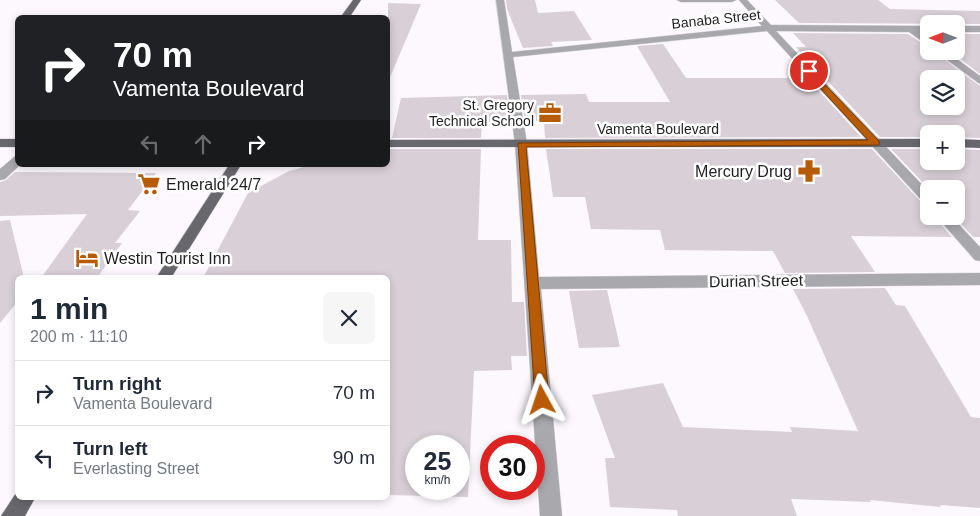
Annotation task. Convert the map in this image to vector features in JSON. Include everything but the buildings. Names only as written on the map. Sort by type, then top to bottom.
[{"type":"main road","points":[[346,15],[357,0]]},
{"type":"main road","points":[[0,143],[15,143]]},
{"type":"main road","name":"Vamenta Boulevard","points":[[390,144],[920,143]]},
{"type":"main road","points":[[965,143],[980,144]]},
{"type":"main road","points":[[164,275],[234,167]]},
{"type":"main road","points":[[12,516],[23,500]]},
{"type":"street","points":[[500,0],[521,144],[551,516]]},
{"type":"street","points":[[680,0],[732,0]]},
{"type":"street","points":[[743,0],[920,190]]},
{"type":"street","name":"Banaba Street","points":[[508,55],[768,28],[920,29]]},
{"type":"street","points":[[911,29],[920,36]]},
{"type":"street","points":[[965,29],[980,29]]},
{"type":"street","points":[[952,60],[980,81]]},
{"type":"street","points":[[0,176],[15,163]]},
{"type":"street","points":[[952,225],[980,256]]},
{"type":"street","name":"Durian Street","points":[[532,283],[980,279]]},
{"type":"place","name":"St. Gregory Technical School","points":[[550,113]]},
{"type":"place","name":"Mercury Drug","points":[[809,171]]},
{"type":"place","name":"Emerald 24/7","points":[[149,184]]},
{"type":"place","name":"Westin Tourist Inn","points":[[87,258]]},
{"type":"route","points":[[542,400],[521,144],[876,143],[809,71]]}]
